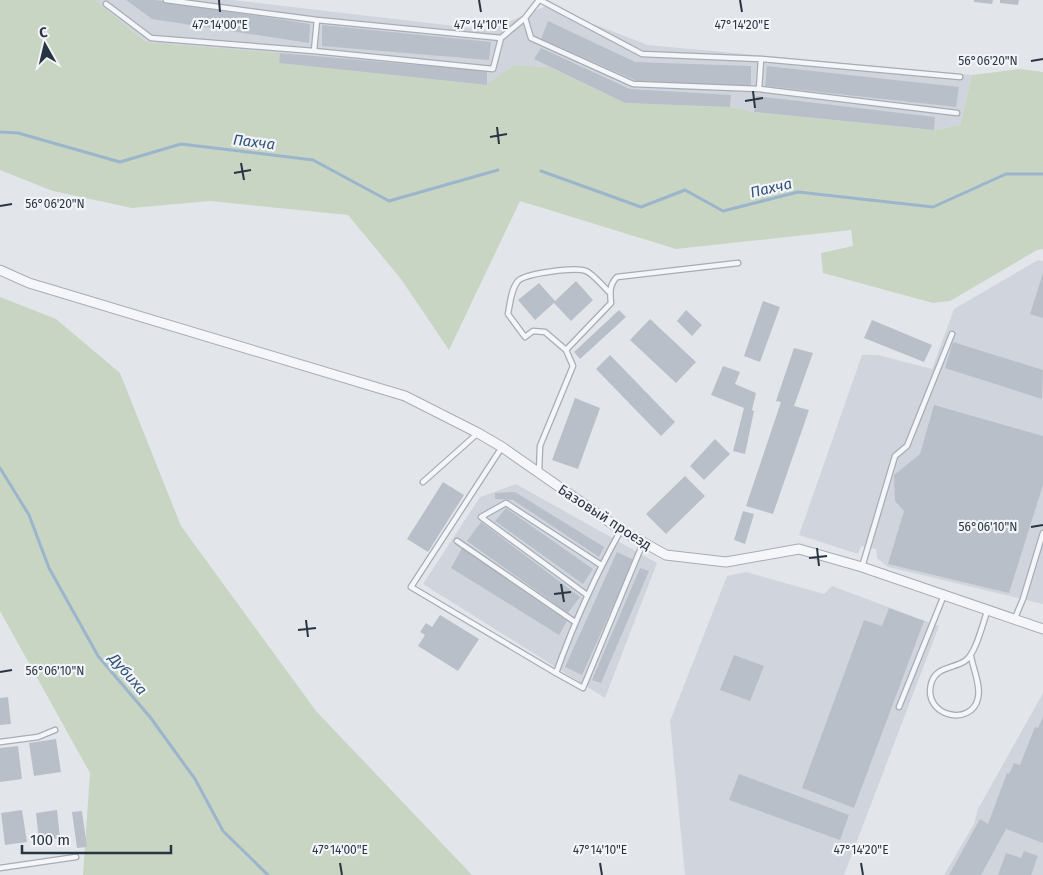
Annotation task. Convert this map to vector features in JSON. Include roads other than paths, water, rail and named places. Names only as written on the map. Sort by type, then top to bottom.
[{"type":"street","name":"Базовый проезд","points":[[0,270],[29,283],[415,400],[502,447],[539,475],[621,530],[666,555],[726,562],[799,549],[862,566],[1043,629]]},
{"type":"lane","points":[[166,0],[317,20],[500,38]]},
{"type":"lane","points":[[106,4],[151,38],[314,50],[493,69],[500,38],[525,18],[540,0],[642,54],[761,59],[960,77]]},
{"type":"lane","points":[[525,18],[531,38],[633,84],[759,89],[957,113]]},
{"type":"lane","points":[[314,50],[317,20]]},
{"type":"lane","points":[[759,89],[761,59]]},
{"type":"lane","points":[[566,350],[611,303],[610,292],[612,282],[617,277],[738,263]]},
{"type":"lane","points":[[539,475],[540,446],[573,366],[566,350],[545,332],[533,331],[525,337],[508,314],[513,290],[519,280],[531,275],[567,270],[586,271],[610,292]]},
{"type":"lane","points":[[862,566],[895,456],[907,446],[952,334]]},
{"type":"lane","points":[[423,482],[478,433]]},
{"type":"lane","points":[[502,447],[411,587],[583,688],[644,543]]},
{"type":"lane","points":[[587,595],[481,517],[506,503],[601,565]]},
{"type":"lane","points":[[556,673],[574,622],[601,565],[621,530]]},
{"type":"lane","points":[[1015,618],[1023,599],[1043,533]]},
{"type":"lane","points":[[457,541],[574,622]]},
{"type":"lane","points":[[899,707],[945,594]]},
{"type":"lane","points":[[971,656],[978,684],[979,697],[975,706],[960,715],[949,714],[937,709],[931,699],[931,683],[939,672],[948,666],[963,662],[971,656],[988,609]]},
{"type":"lane","points":[[0,742],[38,737],[55,730]]},
{"type":"lane","points":[[0,868],[76,857]]},
{"type":"waterway","name":"Пахча","points":[[0,132],[18,133],[120,162],[181,144],[313,160],[389,201],[498,170]]},
{"type":"waterway","name":"Пахча","points":[[541,171],[641,207],[685,190],[723,211],[798,192],[933,207],[1006,174],[1043,174]]},
{"type":"waterway","name":"Дубиха","points":[[0,468],[29,515],[49,568],[98,656],[150,717],[195,779],[223,831],[268,875]]}]
